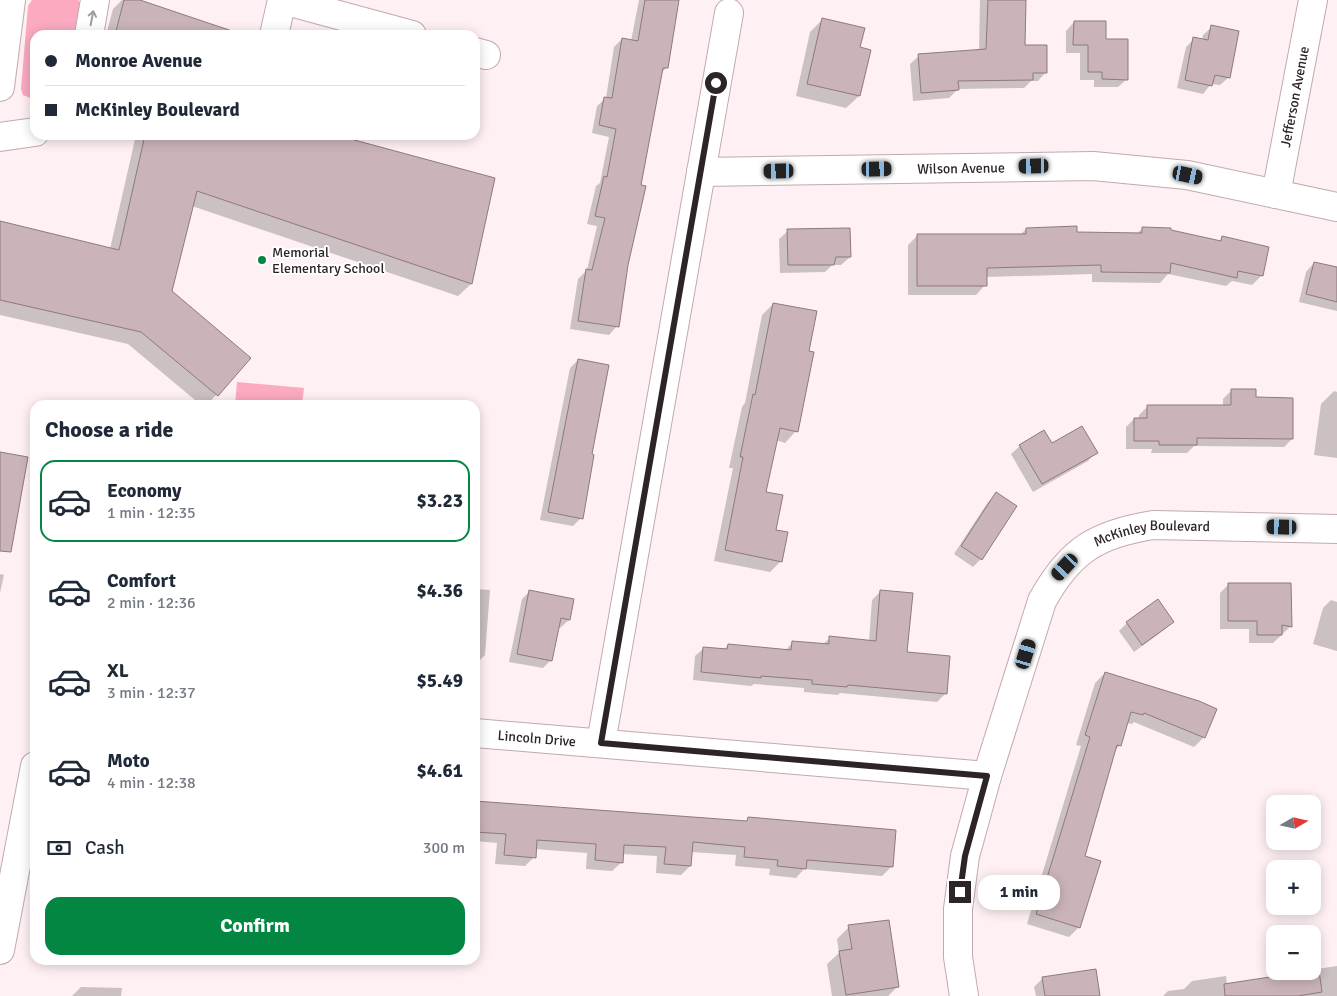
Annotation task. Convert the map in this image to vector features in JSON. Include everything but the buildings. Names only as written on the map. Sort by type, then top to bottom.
[{"type":"street","points":[[0,87],[11,0]]},
{"type":"street","points":[[90,30],[95,0]]},
{"type":"street","points":[[275,30],[282,0],[393,30]]},
{"type":"street","name":"Jefferson Avenue","points":[[1276,194],[1313,0]]},
{"type":"street","points":[[601,743],[728,12]]},
{"type":"street","name":"Wilson Avenue","points":[[701,172],[1093,166],[1188,175],[1337,207]]},
{"type":"street","name":"McKinley Boulevard","points":[[964,996],[958,956],[958,909],[965,856],[987,776],[1042,602],[1055,578],[1075,557],[1098,540],[1125,529],[1153,524],[1337,529]]},
{"type":"street","name":"Lincoln Drive","points":[[480,733],[987,776]]},
{"type":"street","points":[[0,950],[30,792]]},
{"type":"shaded area","points":[[32,0],[78,0],[85,9],[82,30],[30,30],[30,98],[23,95],[21,89],[28,6]]},
{"type":"shaded area","points":[[237,382],[304,388],[303,400],[235,400]]},
{"type":"place","name":"Memorial Elementary School","points":[[262,260]]},
{"type":"route","points":[[716,83],[601,743],[987,776],[965,856],[960,892]]}]
